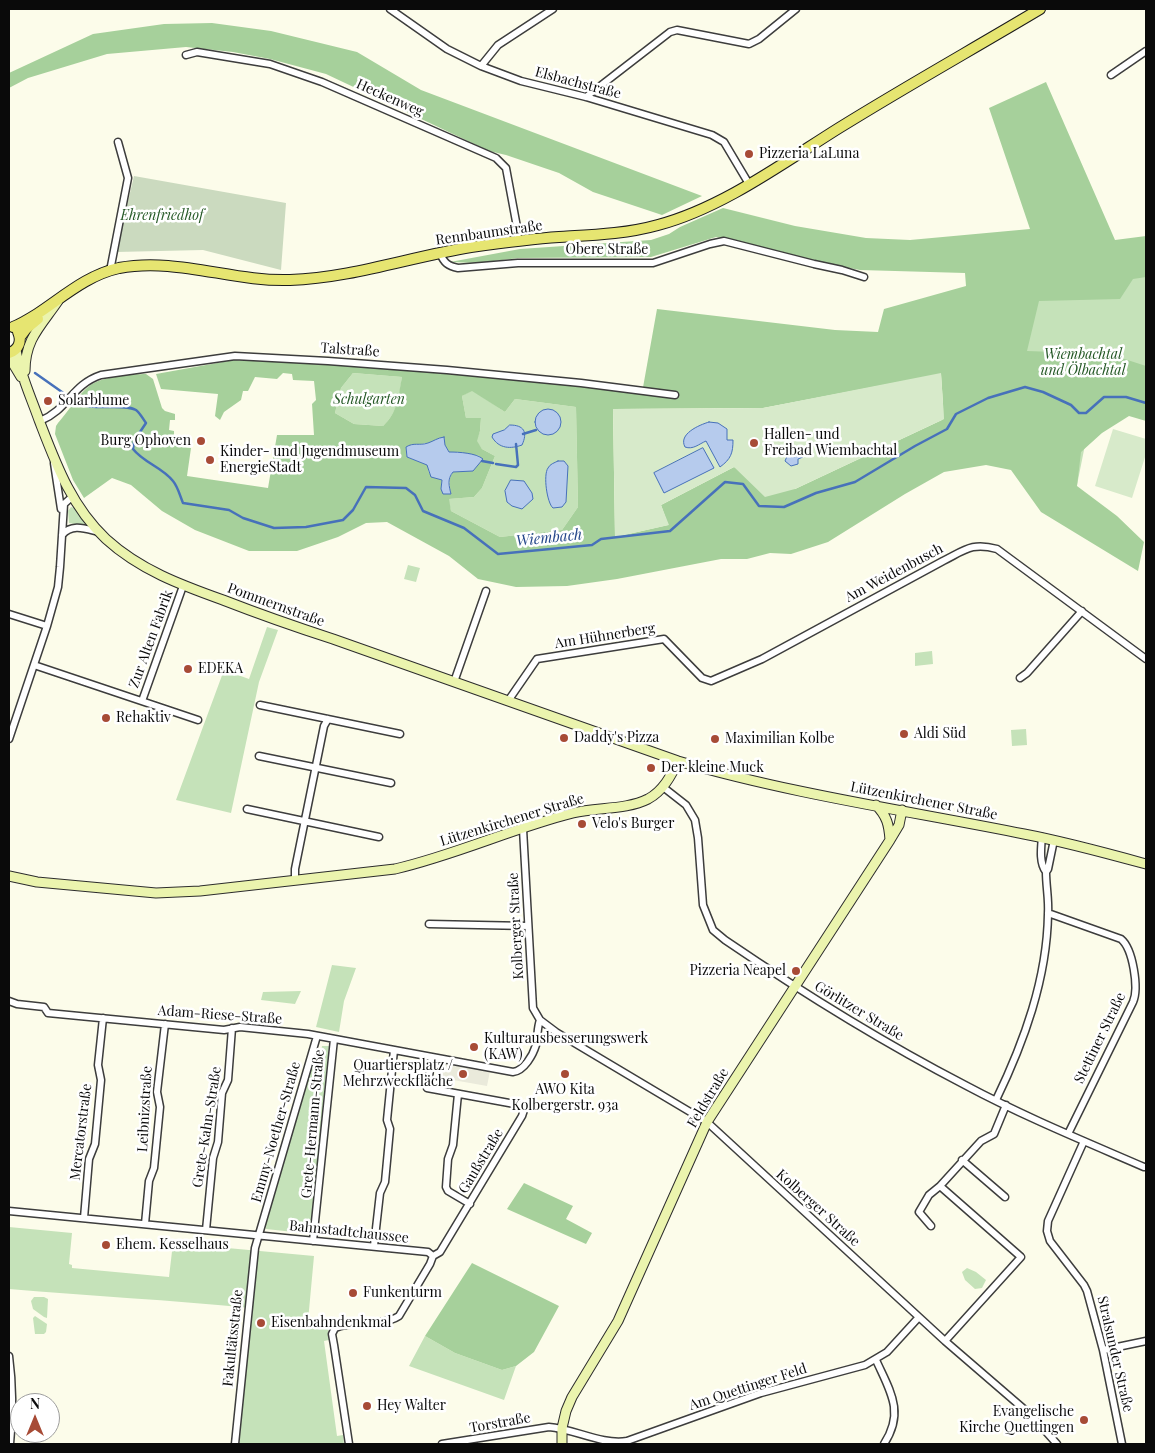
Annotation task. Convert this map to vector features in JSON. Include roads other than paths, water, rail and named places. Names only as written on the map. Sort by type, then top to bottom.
[{"type":"main road","name":"Rennbaumstraße","points":[[20,337],[26,329],[80,283],[110,270],[156,265],[188,268],[246,278],[292,280],[340,274],[440,253],[518,241],[627,232],[657,226],[700,209],[749,184],[900,91],[1040,9]]},
{"type":"main road","name":"Rennbaumstraße","points":[[11,326],[59,300]]},
{"type":"main road","points":[[25,383],[25,359],[30,341],[59,300]]},
{"type":"main road","points":[[11,326],[20,337],[19,345],[11,353]]},
{"type":"main road","name":"Pommernstraße","points":[[11,353],[25,383],[53,458],[73,496],[100,532],[117,549],[135,562],[183,586],[678,761]]},
{"type":"main road","points":[[9,371],[25,383]]},
{"type":"main road","name":"Lützenkirchener Straße","points":[[9,876],[37,882],[156,893],[200,891],[395,869],[423,863],[574,813],[641,802],[654,795],[663,787],[678,761],[772,786],[1042,837],[1146,864]]},
{"type":"main road","points":[[876,805],[888,820],[890,840]]},
{"type":"main road","name":"Feldstraße","points":[[562,1444],[562,1428],[572,1397],[619,1318],[707,1122],[890,840],[899,825],[902,810]]},
{"type":"street","name":"Elsbachstraße","points":[[390,9],[447,49],[481,66],[521,81],[586,97],[704,132],[718,138],[724,142],[749,184]]},
{"type":"street","points":[[481,66],[498,45],[553,9]]},
{"type":"street","points":[[586,97],[670,32],[676,30],[750,44],[796,9]]},
{"type":"street","points":[[1111,75],[1146,51]]},
{"type":"street","name":"Heckenweg","points":[[186,55],[197,52],[270,64],[322,82],[496,158],[506,168],[518,241]]},
{"type":"street","points":[[110,270],[128,178],[118,142]]},
{"type":"street","name":"Obere Straße","points":[[440,253],[443,261],[450,266],[458,268],[518,263],[653,263],[710,244],[724,242],[756,248],[864,277]]},
{"type":"street","name":"Talstraße","points":[[40,421],[56,412],[85,382],[101,375],[235,356],[447,370],[581,383],[675,395]]},
{"type":"street","points":[[9,739],[58,587],[62,513],[53,458]]},
{"type":"street","points":[[62,513],[64,504],[73,496]]},
{"type":"street","points":[[62,535],[66,530],[74,528],[100,532]]},
{"type":"street","name":"Am Weidenbusch","points":[[712,681],[762,659],[972,546],[983,545],[997,548],[1146,659]]},
{"type":"street","name":"Zur Alten Fabrik","points":[[142,701],[183,586]]},
{"type":"street","points":[[454,682],[486,591]]},
{"type":"street","points":[[1020,678],[1027,673],[1082,611]]},
{"type":"street","points":[[9,614],[46,626]]},
{"type":"street","name":"Am Hühnerberg","points":[[508,701],[537,659],[664,639],[702,678],[712,681]]},
{"type":"street","name":"Zur Alten Fabrik","points":[[34,665],[198,720]]},
{"type":"street","points":[[260,705],[400,734]]},
{"type":"street","points":[[295,880],[295,870],[324,726],[328,718]]},
{"type":"street","points":[[259,756],[390,783]]},
{"type":"street","name":"Görlitzer Straße","points":[[663,787],[686,805],[695,820],[703,906],[713,930],[725,940],[795,987],[884,1042],[1006,1105],[1144,1167]]},
{"type":"street","points":[[246,809],[379,837]]},
{"type":"street","name":"Kolberger Straße","points":[[523,829],[533,1008],[540,1020],[556,1032],[707,1122],[944,1341],[1032,1416],[1057,1444]]},
{"type":"street","points":[[1042,837],[1043,868],[1046,872]]},
{"type":"street","points":[[996,1100],[1012,1068],[1037,994],[1046,945],[1048,913],[1046,872],[1054,840]]},
{"type":"street","name":"Stettiner Straße","points":[[1048,913],[1121,939],[1129,950],[1136,990],[1133,1002],[1068,1134]]},
{"type":"street","points":[[429,924],[528,926]]},
{"type":"street","name":"Adam-Riese-Straße","points":[[9,1001],[17,1004],[44,1007],[48,1013],[224,1030],[240,1027],[308,1034],[432,1058]]},
{"type":"street","name":"Mercatorstraße","points":[[84,1218],[89,1159],[95,1144],[101,1080],[98,1065],[103,1018]]},
{"type":"street","name":"Kolberger Straße","points":[[432,1058],[513,1072],[518,1071],[523,1067],[536,1045],[536,1032],[540,1020]]},
{"type":"street","name":"Leibnizstraße","points":[[145,1224],[148,1181],[154,1168],[160,1107],[157,1092],[164,1024]]},
{"type":"street","name":"Grete-Kahn-Straße","points":[[206,1230],[213,1158],[218,1142],[222,1093],[228,1080],[232,1028]]},
{"type":"street","name":"Emmy-Noether-Straße","points":[[258,1235],[317,1036]]},
{"type":"street","name":"Grete-Hermann-Straße","points":[[313,1241],[334,1039]]},
{"type":"street","points":[[374,1246],[380,1193],[385,1182],[390,1128],[387,1120],[394,1050]]},
{"type":"street","name":"Gaußstraße","points":[[432,1058],[427,1088],[520,1105],[524,1110],[470,1204],[440,1252],[433,1256]]},
{"type":"street","points":[[458,1094],[453,1145],[448,1159],[446,1187],[448,1191],[470,1204]]},
{"type":"street","points":[[931,1226],[919,1212],[929,1196],[962,1160],[981,1141],[994,1134],[1006,1105]]},
{"type":"street","name":"Stralsunder Straße","points":[[1084,1141],[1048,1221],[1046,1231],[1050,1241],[1084,1285],[1087,1292],[1103,1350],[1122,1444]]},
{"type":"street","points":[[962,1160],[1004,1197]]},
{"type":"street","points":[[940,1186],[1020,1257],[944,1341]]},
{"type":"street","name":"Bahnstadtchaussee","points":[[9,1211],[374,1246],[428,1252],[433,1256]]},
{"type":"street","name":"Fakultätsstraße","points":[[235,1444],[247,1312],[258,1235]]},
{"type":"street","points":[[348,1444],[332,1334],[335,1328],[343,1324],[391,1320],[399,1316],[433,1256]]},
{"type":"street","name":"Am Quettinger Feld","points":[[562,1428],[594,1437],[628,1443],[761,1393],[865,1365],[887,1352],[918,1317]]},
{"type":"street","points":[[1103,1350],[1146,1340]]},
{"type":"street","points":[[9,1356],[12,1378],[10,1444]]},
{"type":"street","points":[[876,1360],[892,1394],[895,1406],[892,1431],[884,1444]]},
{"type":"street","name":"Torstraße","points":[[442,1444],[549,1427],[562,1428]]},
{"type":"water","points":[[548,409],[557,413],[561,422],[557,431],[548,435],[539,431],[535,422],[539,413]]},
{"type":"water","points":[[709,422],[718,423],[727,429],[727,440],[733,440],[731,455],[720,467],[706,441],[691,448],[685,447],[684,438],[687,434],[700,425]]},
{"type":"water","points":[[510,425],[519,426],[524,430],[525,436],[522,445],[514,447],[502,446],[492,437],[493,434],[504,430]]},
{"type":"water","points":[[444,437],[445,445],[449,452],[472,454],[483,459],[473,471],[453,472],[449,480],[451,494],[443,494],[441,489],[442,480],[431,477],[427,465],[407,457],[406,447],[428,443]]},
{"type":"water","points":[[703,448],[714,468],[664,493],[654,473]]},
{"type":"water","points":[[798,451],[804,454],[803,457],[798,459],[798,464],[791,466],[785,461],[788,454],[794,457]]},
{"type":"water","points":[[558,461],[564,461],[568,466],[566,502],[562,507],[553,508],[547,495],[546,476],[549,467]]},
{"type":"water","points":[[511,480],[524,481],[532,493],[533,499],[522,509],[512,506],[507,502],[505,491]]},
{"type":"waterway","name":"Wiembach","points":[[35,373],[79,404],[94,407],[124,407],[136,410],[146,423],[134,441],[133,449],[142,458],[169,476],[176,486],[183,503],[229,510],[243,518],[274,528],[306,527],[343,520],[353,510],[366,487],[406,488],[415,495],[423,511],[464,528],[498,554],[592,545],[601,539],[670,531],[725,482],[743,484],[759,506],[784,507],[816,493],[855,482],[947,429],[956,414],[988,398],[1025,387],[1043,392],[1071,405],[1079,413],[1086,413],[1104,397],[1126,397],[1146,403]]},
{"type":"waterway","points":[[523,434],[536,430]]},
{"type":"waterway","points":[[496,464],[516,467],[518,465],[516,444]]},
{"type":"waterway","points":[[482,461],[493,463]]},
{"type":"place","name":"Pizzeria LaLuna","points":[[749,154]]},
{"type":"place","name":"Solarblume","points":[[48,401]]},
{"type":"place","name":"Burg Ophoven","points":[[201,441]]},
{"type":"place","name":"Hallen- und Freibad Wiembachtal","points":[[754,443]]},
{"type":"place","name":"Kinder- und Jugendmuseum EnergieStadt","points":[[210,460]]},
{"type":"place","name":"EDEKA","points":[[188,669]]},
{"type":"place","name":"Rehaktiv","points":[[106,718]]},
{"type":"place","name":"Aldi Süd","points":[[904,734]]},
{"type":"place","name":"Daddy's Pizza","points":[[564,738]]},
{"type":"place","name":"Maximilian Kolbe","points":[[715,739]]},
{"type":"place","name":"Der kleine Muck","points":[[651,768]]},
{"type":"place","name":"Velo's Burger","points":[[582,824]]},
{"type":"place","name":"Pizzeria Neapel","points":[[796,971]]},
{"type":"place","name":"Kulturausbesserungswerk (KAW)","points":[[474,1047]]},
{"type":"place","name":"Quartiersplatz / Mehrzweckfläche","points":[[463,1074]]},
{"type":"place","name":"AWO Kita Kolbergerstr. 93a","points":[[565,1074]]},
{"type":"place","name":"Ehem. Kesselhaus","points":[[106,1245]]},
{"type":"place","name":"Funkenturm","points":[[353,1293]]},
{"type":"place","name":"Eisenbahndenkmal","points":[[261,1323]]},
{"type":"place","name":"Hey Walter","points":[[367,1406]]},
{"type":"place","name":"Evangelische Kirche Quettingen","points":[[1084,1420]]},
{"type":"park label","name":"Ehrenfriedhof","points":[[162,216]]},
{"type":"park label","name":"Wiembachtal und Ölbachtal","points":[[1083,364]]},
{"type":"park label","name":"Schulgarten","points":[[369,400]]}]
